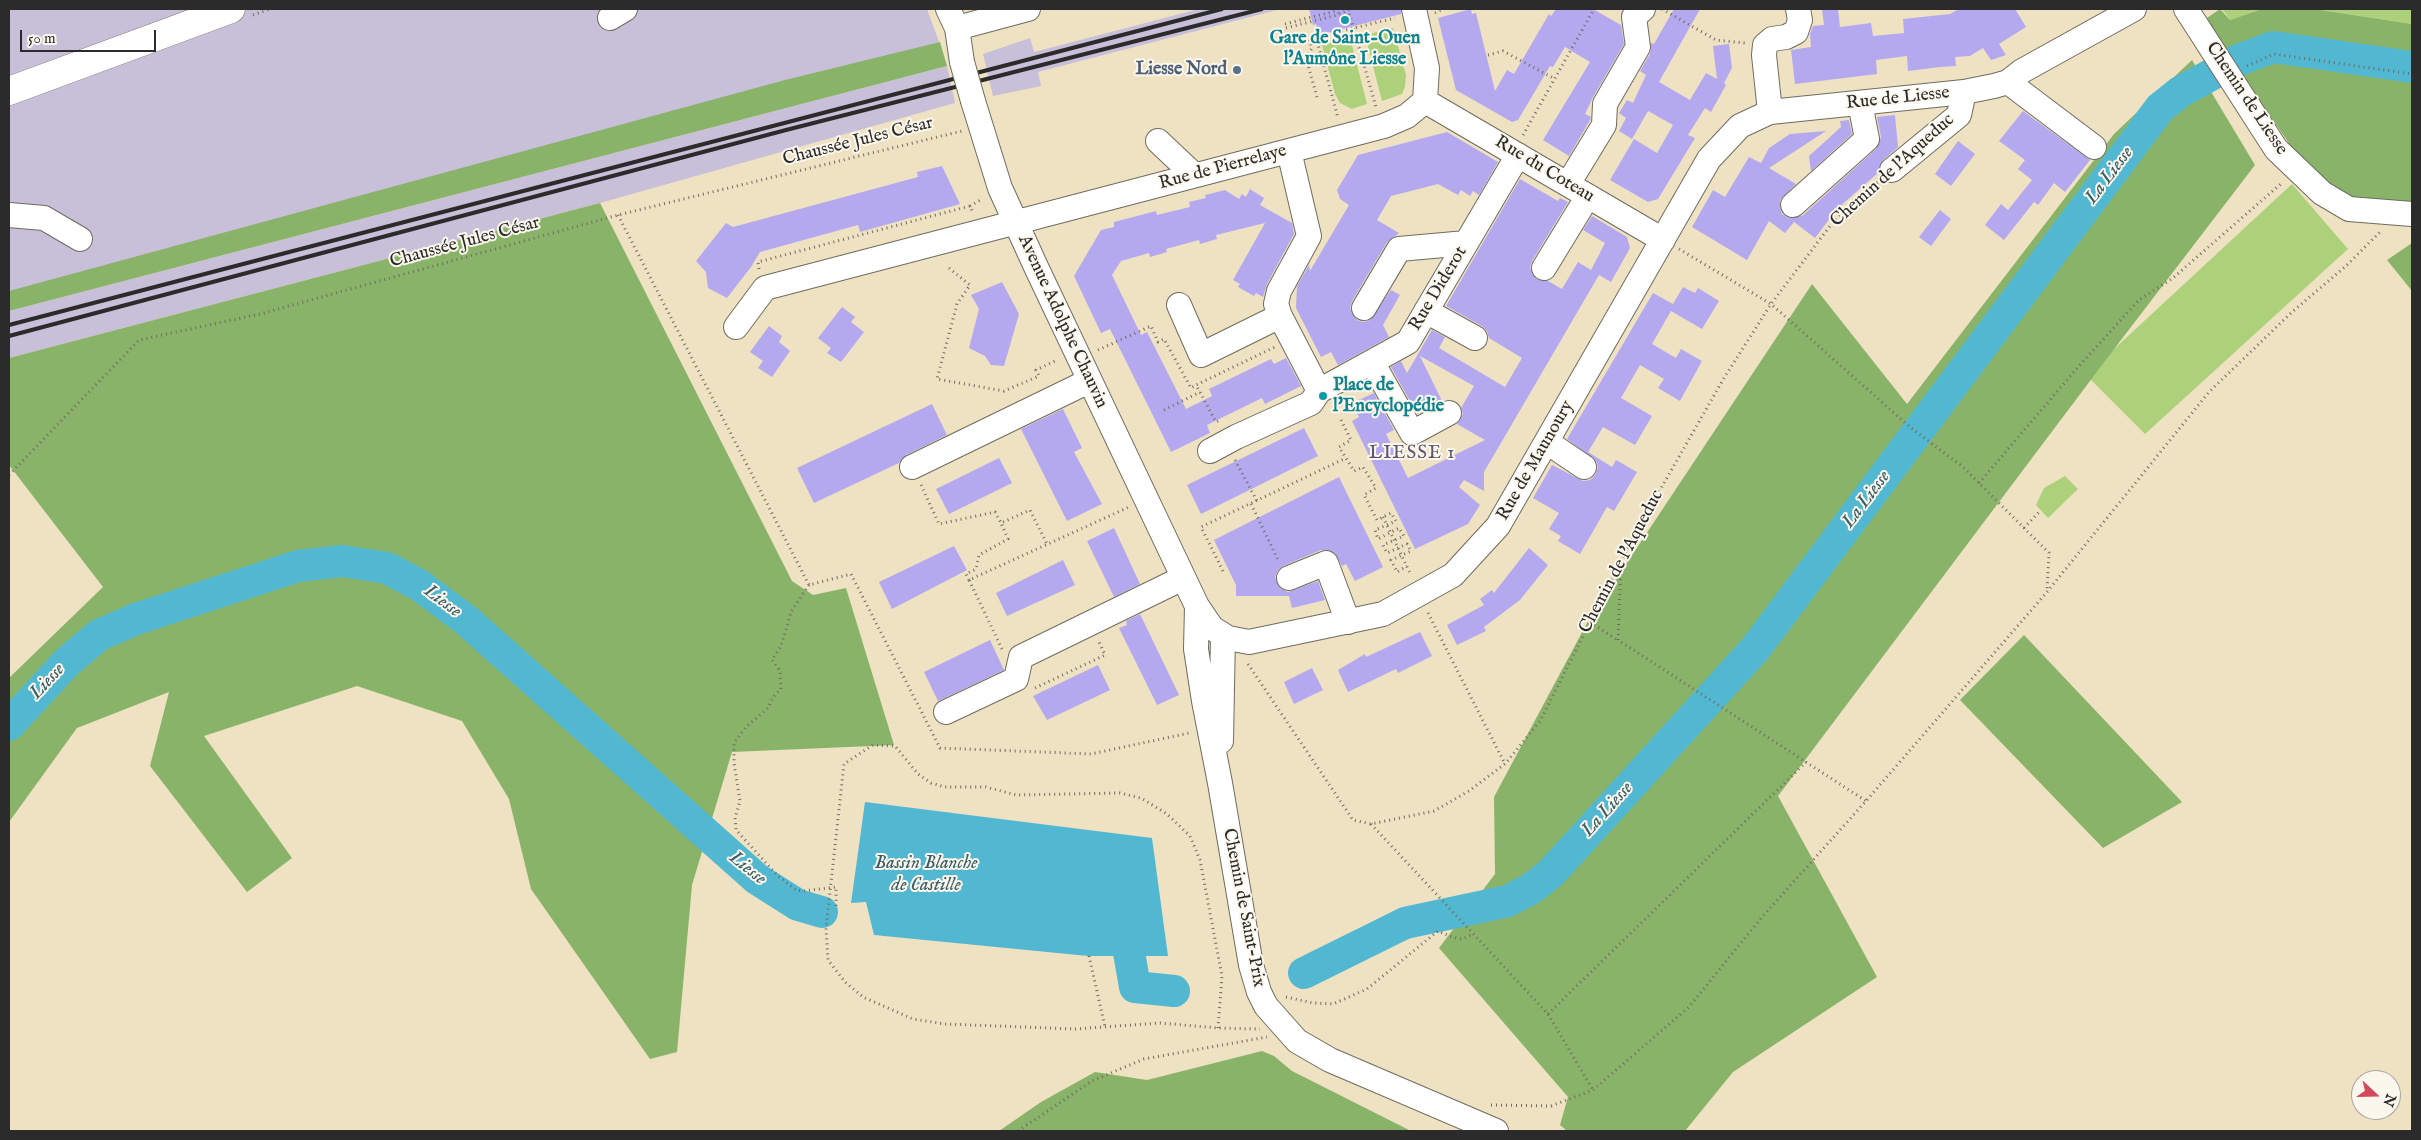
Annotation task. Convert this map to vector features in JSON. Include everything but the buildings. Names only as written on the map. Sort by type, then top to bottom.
[{"type":"main road","points":[[9,91],[231,9]]},
{"type":"street","points":[[949,15],[1028,9]]},
{"type":"street","points":[[1544,268],[1604,125],[1605,104],[1638,47],[1634,17],[1643,9]]},
{"type":"street","points":[[1770,112],[1764,55],[1765,45],[1772,39],[1786,38],[1796,32],[1800,20],[1798,9]]},
{"type":"street","points":[[2094,147],[2015,77],[2134,9]]},
{"type":"street","name":"Chemin de Liesse","points":[[2186,9],[2276,149],[2296,170],[2322,193],[2348,209],[2396,219]]},
{"type":"street","points":[[1414,11],[1427,68],[1425,101]]},
{"type":"street","name":"Avenue Adolphe Chauvin","points":[[949,15],[1000,188],[1089,381],[1197,606]]},
{"type":"street","name":"Rue de Liesse","points":[[1770,112],[1964,92],[2015,77]]},
{"type":"street","name":"Chemin de l'Aqueduc","points":[[1892,170],[1959,115],[1964,92]]},
{"type":"street","name":"Rue du Coteau","points":[[1425,101],[1520,146],[1578,190],[1663,240]]},
{"type":"street","name":"Rue de Pierrelaye","points":[[765,288],[1384,126],[1408,116],[1425,101]]},
{"type":"street","points":[[1793,205],[1867,139],[1860,103]]},
{"type":"street","name":"Rue de Maunoury","points":[[1197,606],[1212,628],[1237,641],[1249,642],[1384,614],[1454,575],[1498,526],[1710,160],[1740,126],[1770,112]]},
{"type":"street","points":[[1168,138],[1194,175]]},
{"type":"street","name":"Rue Diderot","points":[[1224,444],[1311,404],[1319,391],[1408,342],[1520,146]]},
{"type":"street","points":[[1289,151],[1309,236],[1278,291],[1274,318],[1319,391]]},
{"type":"street","points":[[9,214],[44,218],[80,240]]},
{"type":"street","points":[[1364,308],[1399,249],[1466,243]]},
{"type":"street","points":[[736,327],[765,288]]},
{"type":"street","points":[[1179,305],[1201,355],[1274,318]]},
{"type":"street","points":[[1426,311],[1475,338]]},
{"type":"street","points":[[1372,362],[1412,433],[1449,413]]},
{"type":"street","points":[[912,467],[1089,381]]},
{"type":"street","points":[[1547,442],[1584,466]]},
{"type":"street","points":[[1283,568],[1326,563],[1348,622]]},
{"type":"street","points":[[946,712],[1016,679],[1020,657],[1183,578]]},
{"type":"street","name":"Chemin de Saint-Prix","points":[[1197,606],[1196,649],[1204,701],[1251,965],[1258,992],[1266,1006],[1297,1041],[1330,1060],[1496,1131]]},
{"type":"street","name":"Chemin de Saint-Prix","points":[[1220,783],[1223,635]]},
{"type":"path","points":[[1286,26],[1337,15],[1337,12],[1349,9],[1375,104]]},
{"type":"path","points":[[1520,146],[1594,9]]},
{"type":"path","points":[[1662,9],[1716,40],[1765,45]]},
{"type":"path","points":[[1316,97],[1306,58],[1312,48],[1309,39],[1414,11]]},
{"type":"path","points":[[1316,37],[1338,118]]},
{"type":"path","points":[[1488,55],[1503,51],[1555,79]]},
{"type":"path","points":[[2264,59],[2274,54],[2412,74]]},
{"type":"path","name":"Chaussée Jules César","points":[[9,475],[139,340],[260,314],[618,215],[981,126]]},
{"type":"path","name":"Chemin de l'Aqueduc","points":[[1371,824],[1434,811],[1469,791],[1505,764],[1540,721],[1621,561],[1719,387],[1771,304],[1836,218],[1892,170]]},
{"type":"path","points":[[1979,483],[2079,366],[2139,300],[2173,278],[2296,170]]},
{"type":"path","points":[[765,288],[758,262],[970,206],[985,197]]},
{"type":"path","points":[[970,206],[980,232]]},
{"type":"path","points":[[618,215],[808,585]]},
{"type":"path","points":[[1550,1106],[1594,1090],[1689,1006],[1762,917],[1866,801],[2047,592],[2209,392],[2292,312],[2347,265],[2396,219]]},
{"type":"path","points":[[1663,240],[1771,304],[1910,427],[1963,467],[2049,553],[2047,592]]},
{"type":"path","points":[[949,268],[970,285],[957,304],[938,379],[1004,391],[1039,376],[1036,370],[1076,352]]},
{"type":"path","points":[[1107,346],[1151,326],[1158,342],[1164,339],[1191,388],[1281,344],[1274,318]]},
{"type":"path","points":[[1196,385],[1216,422],[1225,420],[1224,444],[1257,501]]},
{"type":"path","points":[[1164,410],[1200,392]]},
{"type":"path","points":[[1341,420],[1352,440],[1339,447],[1354,471],[1363,467],[1376,488],[1364,495],[1377,520],[1383,517],[1392,513],[1396,521],[1386,525],[1375,530],[1378,539],[1390,533],[1399,528],[1404,536],[1394,540],[1383,545],[1387,553],[1398,548],[1407,544],[1411,552],[1402,556],[1391,560],[1397,572],[1407,566],[1402,556],[1398,548],[1394,540],[1390,533],[1386,525],[1383,517]]},
{"type":"path","points":[[1223,571],[1201,528],[1346,458]]},
{"type":"path","points":[[912,467],[939,524],[994,512],[1001,523],[1008,539],[979,555],[976,569],[966,574],[1016,679],[1025,693],[1105,655],[1090,623]]},
{"type":"path","points":[[969,580],[1146,500]]},
{"type":"path","points":[[1250,504],[1283,568]]},
{"type":"path","points":[[1001,523],[1030,510],[1047,544]]},
{"type":"path","points":[[2024,528],[2040,510]]},
{"type":"path","points":[[1618,640],[1621,561]]},
{"type":"path","points":[[836,908],[836,887],[831,886],[803,892],[796,890],[777,875],[736,830],[735,818],[740,800],[734,763],[734,743],[746,727],[768,708],[773,697],[781,689],[780,671],[772,660],[781,646],[791,612],[808,585],[852,574],[940,748],[1091,754],[1197,731]]},
{"type":"path","points":[[1430,617],[1505,764]]},
{"type":"path","points":[[1590,622],[1866,801]]},
{"type":"path","points":[[1248,664],[1353,820],[1371,824],[1447,908],[1548,1014],[1594,1090]]},
{"type":"path","points":[[1218,1028],[1222,976],[1200,860],[1190,836],[1167,814],[1141,798],[1120,793],[1016,794],[986,787],[945,786],[931,783],[918,774],[895,746],[873,745],[844,764],[826,928],[828,960],[845,982],[863,997],[913,1019],[945,1024],[1075,1029],[1160,1023],[1218,1028],[1263,1030]]},
{"type":"path","points":[[1548,1014],[1806,762]]},
{"type":"path","points":[[1266,1006],[1286,997],[1313,1003],[1333,1004],[1367,989],[1438,931],[1452,938],[1462,939],[1473,934]]},
{"type":"path","points":[[1088,956],[1105,1027]]},
{"type":"path","points":[[1018,1131],[1041,1118],[1092,1080],[1144,1059],[1267,1036]]},
{"type":"shaded area","points":[[9,9],[927,9],[943,53],[9,292]]},
{"type":"shaded area","points":[[1199,9],[1281,9],[1038,72],[1041,86],[993,96],[983,54],[1030,38],[1034,52]]},
{"type":"shaded area","points":[[947,66],[955,103],[600,203],[9,358],[9,311]]},
{"type":"green space","points":[[2220,9],[2230,20],[2259,10],[2314,9],[2412,24],[2412,203],[2372,203],[2336,193],[2295,152],[2204,20]]},
{"type":"green space","points":[[2222,9],[2283,9],[2259,10],[2230,20]]},
{"type":"green space","points":[[2314,9],[2412,9],[2412,24]]},
{"type":"green space","points":[[1393,28],[1406,75],[1405,87],[1402,94],[1382,101],[1365,35]]},
{"type":"green space","points":[[1350,37],[1367,104],[1352,109],[1340,103],[1335,94],[1322,45]]},
{"type":"green space","points":[[940,42],[947,66],[9,311],[9,291],[785,80]]},
{"type":"green space","points":[[2192,60],[2255,165],[1778,796],[1877,977],[1733,1072],[1685,1131],[1567,1131],[1560,1125],[1568,1097],[1439,948],[1495,874],[1494,797],[1587,623],[1812,284],[1907,404],[2114,134]]},
{"type":"green space","points":[[2292,184],[2348,249],[2145,434],[2086,375]]},
{"type":"green space","points":[[600,203],[792,581],[813,595],[846,588],[894,745],[732,752],[692,885],[677,1052],[650,1059],[531,889],[509,799],[462,721],[357,686],[204,736],[292,858],[247,892],[150,766],[169,692],[77,728],[9,822],[9,678],[103,587],[9,465],[9,358]]},
{"type":"green space","points":[[2412,243],[2412,291],[2387,260]]},
{"type":"green space","points":[[2065,476],[2078,489],[2048,518],[2036,505],[2044,488]]},
{"type":"green space","points":[[2024,635],[2182,802],[2103,848],[1960,700]]},
{"type":"green space","points":[[1262,1051],[1274,1056],[1292,1071],[1411,1131],[999,1131],[1041,1102],[1095,1072],[1147,1080]]},
{"type":"water","name":"Bassin Blanche de Castille","points":[[865,802],[1152,838],[1168,956],[1088,956],[874,935],[866,902],[851,903]]},
{"type":"waterway","name":"La Liesse","points":[[1304,973],[1405,923],[1508,901],[1532,888],[1551,873],[1755,649],[2160,108],[2180,92],[2236,61],[2273,47],[2412,67]]},
{"type":"waterway","name":"Liesse","points":[[9,725],[66,663],[99,635],[136,619],[298,566],[342,561],[387,568],[419,585],[466,620],[757,879],[798,905],[822,912]]},
{"type":"waterway","name":"Liesse","points":[[1102,933],[1126,935],[1135,987],[1174,991]]},
{"type":"railway","points":[[9,325],[1222,9]]},
{"type":"railway","points":[[9,336],[786,130],[1262,9]]},
{"type":"place","name":"Gare de Saint-Ouen l'Aumône Liesse","points":[[1345,20]]},
{"type":"place","name":"Liesse Nord","points":[[1237,70]]},
{"type":"place","name":"Place de l'Encyclopédie","points":[[1323,396]]},
{"type":"district","name":"LIESSE 1","points":[[1412,454]]}]
